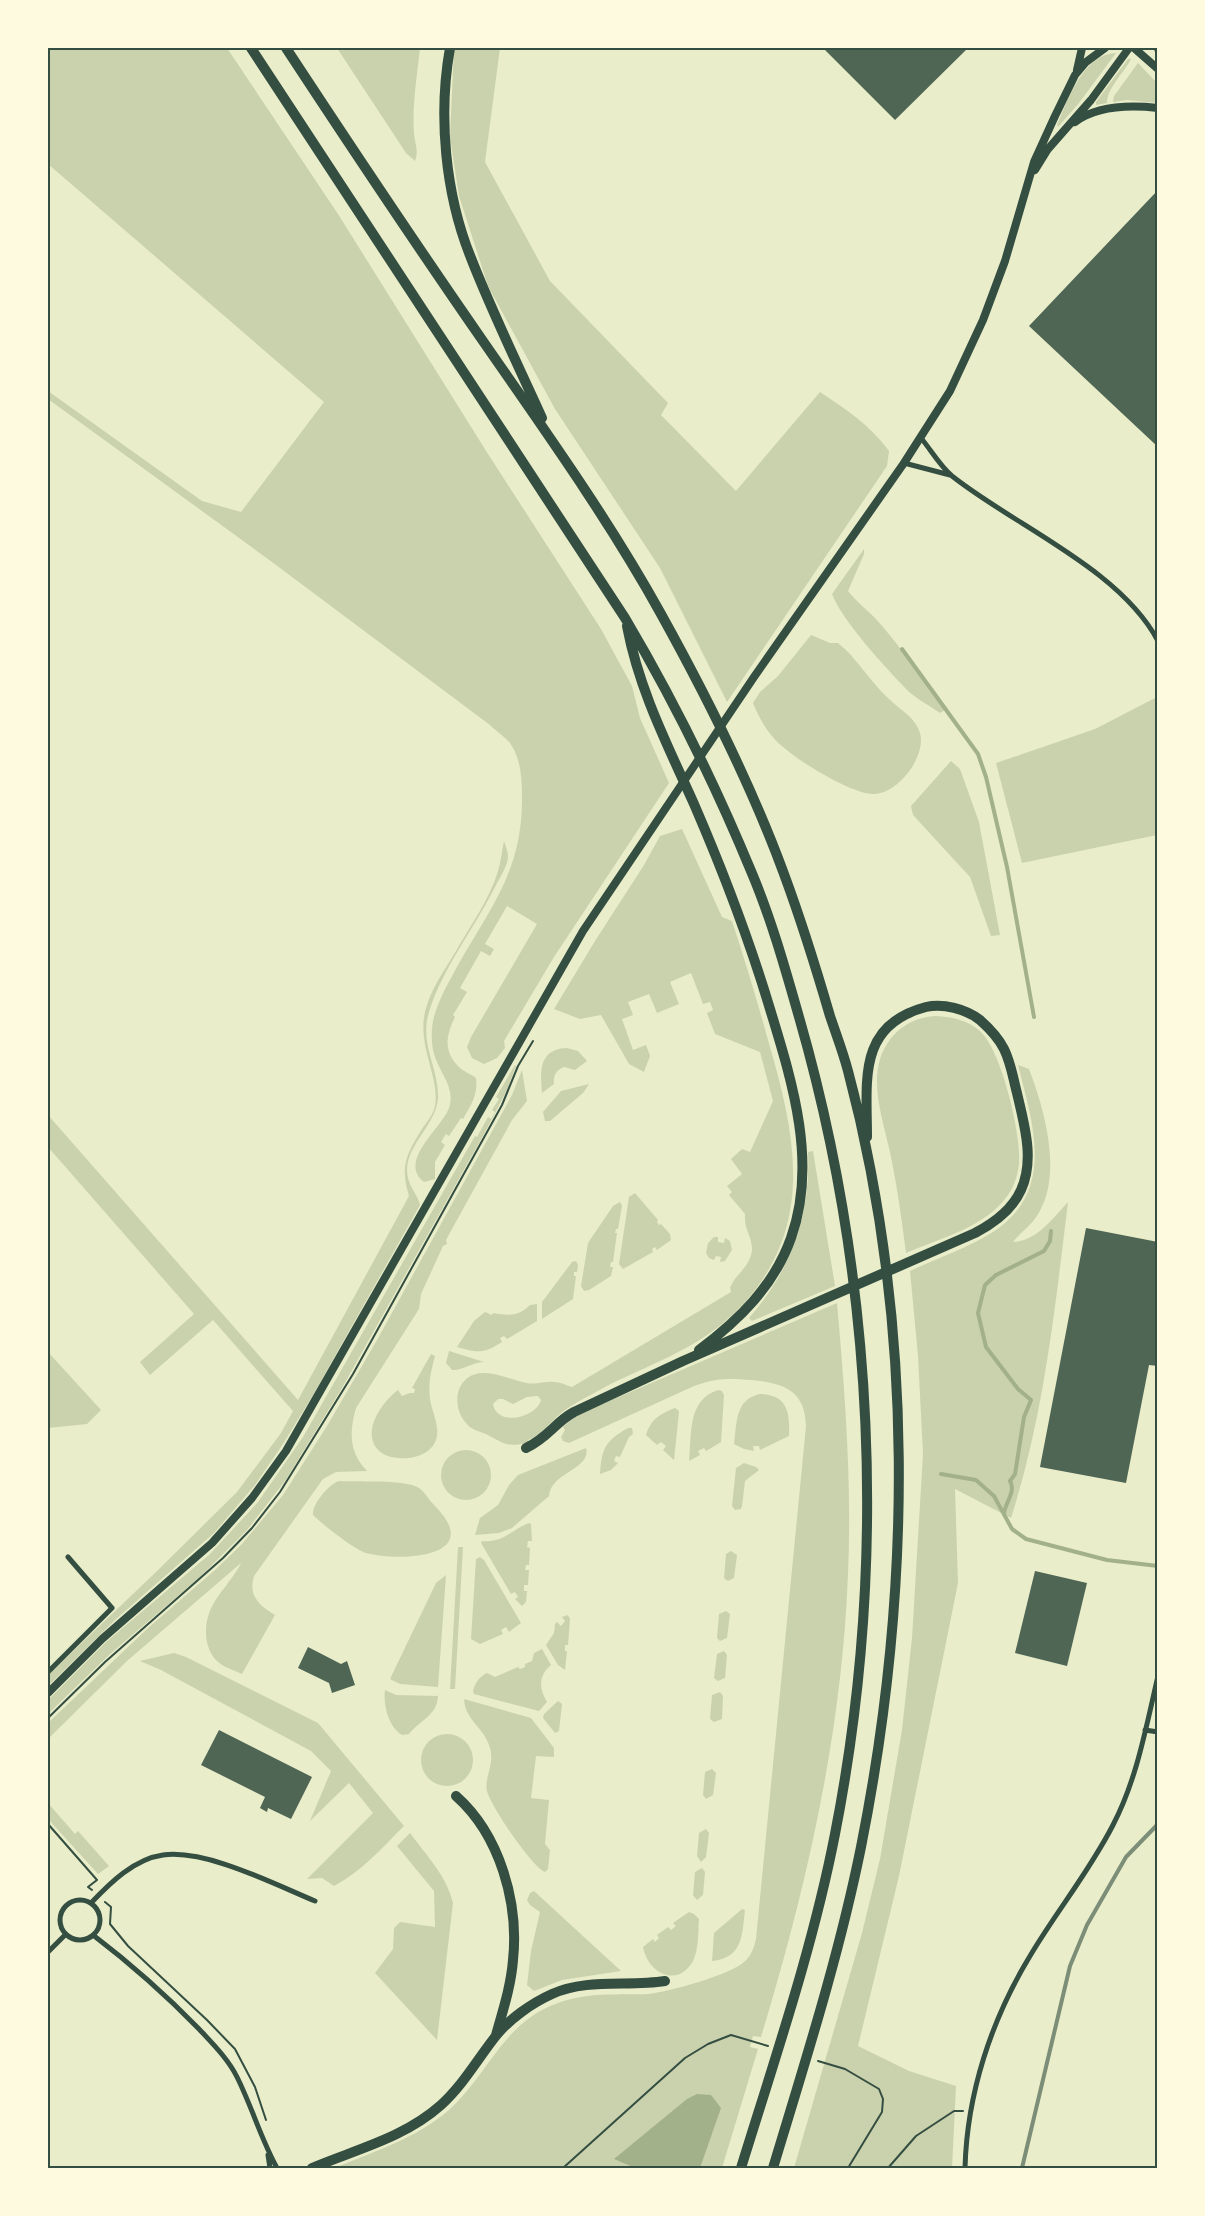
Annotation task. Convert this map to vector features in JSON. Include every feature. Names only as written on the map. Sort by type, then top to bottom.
[{"type":"highway","points":[[251,48],[625,618],[656,670],[692,739],[752,873],[773,932],[809,1052],[826,1124],[853,1276],[866,1423],[868,1502],[861,1636],[849,1745],[835,1834],[802,1968],[741,2168]]},
{"type":"highway","points":[[286,48],[369,175],[553,442],[622,548],[660,612],[705,698],[751,793],[783,870],[848,1069],[868,1158],[889,1292],[896,1378],[900,1492],[892,1636],[873,1784],[848,1908],[829,1982],[773,2168]]},
{"type":"highway","points":[[450,48],[445,95],[446,136],[450,177],[458,217],[470,257],[553,442]]},
{"type":"highway","points":[[625,618],[634,660],[656,722],[724,876],[756,963],[786,1064],[801,1139],[802,1170],[800,1198],[792,1236],[783,1257],[763,1290],[748,1309],[728,1328],[683,1361]]},
{"type":"highway","points":[[526,1448],[540,1441],[558,1422],[574,1412],[683,1361],[990,1225],[1014,1203],[1026,1176],[1028,1160],[1025,1128],[1010,1064],[1003,1048],[980,1020],[971,1014],[950,1007],[932,1006],[904,1015],[881,1033],[874,1044],[867,1073],[868,1158]]},
{"type":"highway","points":[[456,1796],[478,1821],[498,1858],[504,1875],[513,1916],[512,1974],[496,2036]]},
{"type":"highway","points":[[312,2168],[388,2139],[430,2114],[469,2075],[496,2036],[520,2013],[553,1993],[592,1984],[647,1984],[665,1981]]},
{"type":"main road","points":[[48,1693],[102,1639],[212,1543],[248,1503],[275,1467],[330,1376],[560,969],[656,820],[904,463],[950,391],[983,320],[1005,261],[1034,162],[1075,75],[1082,48]]},
{"type":"main road","points":[[1075,75],[1086,62],[1105,48]]},
{"type":"main road","points":[[1029,183],[1048,149],[1068,127],[1129,48]]},
{"type":"main road","points":[[1134,48],[1158,68]]},
{"type":"main road","points":[[1068,127],[1080,118],[1111,108],[1136,106],[1158,108]]},
{"type":"street","points":[[921,438],[951,475],[1115,588],[1144,619],[1158,641]]},
{"type":"street","points":[[904,463],[951,475]]},
{"type":"street","points":[[48,1672],[112,1608],[68,1557]]},
{"type":"street","points":[[965,2168],[970,2111],[982,2066],[1004,2006],[1030,1956],[1095,1858],[1114,1824],[1130,1788],[1158,1676]]},
{"type":"street","points":[[1145,1730],[1158,1732]]},
{"type":"street","points":[[92,1904],[124,1872],[138,1864],[162,1855],[181,1855],[224,1864],[315,1901]]},
{"type":"street","points":[[76,1900],[92,1904],[96,1908],[100,1919],[93,1935],[82,1940],[66,1934],[60,1923],[60,1917],[66,1906],[76,1900]]},
{"type":"street","points":[[48,1952],[66,1934]]},
{"type":"street","points":[[93,1935],[121,1956],[168,1998],[220,2051],[237,2076],[266,2150],[270,2168]]},
{"type":"street","points":[[266,2150],[277,2168]]},
{"type":"path","points":[[48,1824],[97,1880],[88,1887],[110,1907],[109,1918],[113,1928]]},
{"type":"path","points":[[562,2168],[685,2058],[708,2044],[731,2035],[769,2046]]},
{"type":"path","points":[[817,2060],[845,2068],[879,2088],[883,2099],[882,2112],[848,2168]]},
{"type":"path","points":[[888,2168],[916,2136],[954,2110],[970,2111]]},
{"type":"shaded area","points":[[48,48],[227,48],[338,214],[488,454],[601,629],[632,686],[640,718],[669,783],[554,957],[504,1041],[505,1048],[497,1058],[484,1064],[472,1058],[467,1047],[537,924],[507,906],[485,944],[494,949],[490,956],[481,951],[460,988],[467,992],[453,1015],[455,1017],[448,1037],[448,1049],[459,1067],[476,1078],[476,1090],[463,1119],[461,1118],[449,1136],[446,1134],[441,1142],[445,1145],[435,1162],[435,1179],[424,1182],[417,1174],[416,1164],[418,1155],[445,1116],[451,1101],[449,1087],[436,1061],[433,1050],[433,1021],[444,990],[502,888],[510,869],[520,827],[522,802],[521,779],[517,757],[506,738],[490,725],[272,562],[48,399],[48,391],[202,501],[241,512],[324,402],[48,164]]},
{"type":"shaded area","points":[[337,48],[420,48],[414,113],[414,134],[417,151],[415,161],[406,153]]},
{"type":"shaded area","points":[[454,48],[500,48],[485,162],[550,281],[668,403],[661,415],[736,491],[820,392],[866,426],[889,451],[887,466],[727,702],[660,568],[555,409],[488,286],[459,196],[450,137]]},
{"type":"shaded area","points":[[1116,53],[1079,103],[1058,127],[1057,125],[1078,80],[1094,61],[1104,55]]},
{"type":"shaded area","points":[[1128,59],[1131,59],[1113,86],[1107,103],[1096,105],[1096,102]]},
{"type":"shaded area","points":[[1138,63],[1157,83],[1157,103],[1127,100],[1113,102],[1114,96]]},
{"type":"shaded area","points":[[864,549],[864,554],[848,591],[885,629],[903,652],[945,710],[940,713],[908,691],[855,631],[837,605],[832,594]]},
{"type":"shaded area","points":[[811,635],[830,643],[838,643],[845,649],[882,692],[912,719],[918,728],[921,738],[916,760],[902,780],[883,792],[873,794],[849,787],[819,772],[790,753],[772,736],[753,703],[760,692],[778,676]]},
{"type":"shaded area","points":[[1157,697],[1157,835],[1022,863],[996,763],[1095,729]]},
{"type":"shaded area","points":[[951,761],[960,769],[979,822],[1000,935],[991,936],[970,877],[913,815],[911,806]]},
{"type":"shaded area","points":[[682,829],[722,917],[732,921],[764,1025],[787,1115],[792,1151],[793,1186],[788,1221],[777,1254],[758,1286],[730,1317],[717,1328],[686,1348],[576,1403],[560,1414],[545,1429],[528,1440],[529,1442],[516,1445],[506,1444],[473,1429],[461,1416],[457,1400],[458,1392],[466,1379],[473,1375],[488,1373],[527,1383],[556,1382],[572,1387],[731,1292],[732,1283],[746,1265],[751,1254],[752,1248],[745,1214],[729,1195],[732,1192],[727,1186],[742,1174],[731,1159],[742,1149],[750,1152],[773,1101],[760,1052],[715,1034],[707,1013],[713,1010],[710,1002],[703,1004],[691,973],[670,982],[679,1004],[657,1013],[649,994],[628,1002],[633,1015],[622,1019],[633,1050],[646,1045],[650,1056],[644,1072],[629,1064],[601,1015],[580,1019],[554,1009],[644,865],[660,836]],"holes":[[[538,1396],[541,1400],[538,1406],[525,1415],[509,1418],[501,1416],[493,1404],[498,1399],[503,1399],[513,1404],[527,1397]]]},
{"type":"shaded area","points":[[504,841],[508,856],[505,868],[487,903],[442,979],[429,1012],[426,1035],[436,1076],[438,1098],[436,1109],[409,1157],[407,1167],[409,1182],[420,1205],[313,1395],[255,1485],[214,1533],[115,1620],[48,1686],[48,1675],[237,1492],[281,1433],[293,1411],[213,1320],[150,1375],[140,1362],[194,1314],[48,1147],[48,1115],[298,1400],[409,1196],[405,1177],[408,1154],[435,1106],[436,1095],[423,1025],[427,1004],[438,981],[490,892],[499,867]]},
{"type":"shaded area","points":[[935,1016],[954,1018],[965,1022],[981,1032],[989,1042],[1009,1094],[1017,1133],[1019,1167],[1016,1179],[1008,1195],[988,1215],[962,1230],[906,1253],[894,1173],[878,1098],[878,1066],[883,1051],[896,1032],[911,1022]]},
{"type":"shaded area","points":[[567,1048],[578,1051],[587,1061],[575,1070],[564,1067],[559,1070],[554,1078],[554,1084],[542,1093],[541,1077],[546,1057],[558,1049]]},
{"type":"shaded area","points":[[515,1065],[507,1090],[484,1134],[342,1388],[285,1481],[247,1530],[201,1576],[109,1655],[48,1714],[48,1700],[105,1643],[210,1554],[258,1502],[303,1437],[475,1136],[477,1137],[488,1117],[491,1119],[495,1112],[492,1110],[499,1099],[496,1097]]},
{"type":"shaded area","points":[[1018,1065],[1029,1069],[1035,1086],[1046,1125],[1050,1166],[1049,1185],[1043,1204],[1034,1220],[1013,1242],[1030,1238],[1044,1228],[1068,1202],[1047,1361],[1032,1440],[1011,1518],[955,1489],[958,1583],[899,1876],[858,2046],[909,2071],[956,2086],[952,2168],[794,2168],[862,1933],[880,1859],[902,1730],[912,1638],[923,1454],[918,1356],[910,1271],[963,1248],[993,1232],[1013,1216],[1026,1197],[1033,1177],[1035,1156],[1029,1111]]},
{"type":"shaded area","points":[[522,1070],[527,1101],[512,1120],[446,1240],[447,1244],[443,1246],[421,1294],[419,1309],[356,1408],[352,1426],[352,1442],[357,1457],[367,1471],[336,1472],[323,1479],[254,1576],[252,1589],[256,1599],[264,1608],[275,1615],[242,1674],[224,1666],[215,1659],[206,1638],[211,1608],[241,1563],[127,1661],[48,1739],[48,1723],[148,1628],[242,1544],[283,1495],[327,1426],[377,1340],[512,1095]]},
{"type":"shaded area","points":[[589,1084],[583,1093],[550,1121],[545,1121],[543,1112],[561,1091]]},
{"type":"shaded area","points":[[813,1151],[835,1286],[752,1321],[749,1318],[764,1300],[776,1281],[795,1241],[802,1220],[806,1198],[808,1152]]},
{"type":"shaded area","points":[[635,1193],[658,1220],[659,1225],[661,1224],[670,1234],[671,1240],[657,1250],[655,1247],[652,1249],[653,1252],[623,1269],[619,1264],[629,1197]]},
{"type":"shaded area","points":[[620,1202],[622,1206],[618,1229],[616,1229],[615,1233],[617,1233],[613,1262],[611,1262],[610,1267],[613,1267],[611,1276],[589,1290],[584,1291],[581,1286],[588,1243],[613,1206]]},
{"type":"shaded area","points":[[714,1237],[718,1237],[718,1242],[724,1243],[725,1238],[730,1241],[732,1250],[725,1261],[720,1262],[721,1257],[716,1256],[714,1260],[709,1258],[706,1253],[708,1243]]},
{"type":"shaded area","points":[[576,1261],[578,1265],[577,1272],[574,1272],[574,1276],[576,1276],[573,1299],[542,1319],[542,1302],[572,1262]]},
{"type":"shaded area","points":[[837,1303],[845,1405],[849,1506],[848,1574],[838,1692],[820,1808],[807,1866],[778,1980],[761,2037],[753,2036],[750,2047],[758,2049],[722,2168],[335,2168],[409,2137],[436,2120],[463,2096],[510,2036],[523,2023],[539,2012],[558,2003],[580,1997],[648,1994],[683,1986],[737,1967],[744,1962],[753,1949],[756,1939],[806,1426],[805,1414],[796,1396],[782,1386],[743,1379],[716,1380],[694,1386],[569,1443],[563,1441],[561,1437],[565,1430],[563,1427],[577,1415]]},
{"type":"shaded area","points":[[537,1304],[537,1321],[507,1339],[504,1336],[500,1338],[502,1342],[495,1346],[480,1351],[457,1347],[474,1321],[485,1312],[492,1315],[493,1313],[513,1314],[522,1311],[530,1305]]},
{"type":"shaded area","points":[[449,1351],[484,1362],[452,1370],[446,1363]]},
{"type":"shaded area","points":[[48,1352],[101,1410],[87,1424],[48,1428]]},
{"type":"shaded area","points":[[431,1354],[435,1356],[429,1388],[437,1428],[435,1443],[426,1452],[413,1457],[398,1458],[385,1455],[377,1449],[372,1439],[373,1423],[381,1408],[398,1390],[402,1396],[414,1393],[415,1389],[412,1388]]},
{"type":"shaded area","points":[[718,1390],[722,1391],[724,1395],[721,1442],[706,1451],[704,1448],[698,1451],[700,1455],[689,1461],[691,1429],[696,1410],[708,1395]]},
{"type":"shaded area","points":[[760,1394],[769,1395],[782,1402],[788,1413],[789,1436],[760,1450],[759,1446],[753,1446],[754,1451],[734,1444],[737,1420],[742,1406],[752,1397]]},
{"type":"shaded area","points":[[675,1408],[679,1412],[674,1460],[663,1450],[666,1446],[661,1442],[657,1445],[646,1435],[657,1418]]},
{"type":"shaded area","points":[[628,1428],[632,1428],[633,1434],[629,1437],[620,1457],[616,1456],[614,1461],[618,1463],[611,1470],[600,1474],[606,1446],[614,1437]]},
{"type":"shaded area","points":[[586,1448],[586,1455],[583,1461],[556,1481],[551,1488],[549,1496],[512,1528],[499,1533],[475,1535],[480,1518],[498,1505],[509,1485],[518,1475]]},
{"type":"shaded area","points":[[461,1450],[471,1450],[484,1457],[491,1470],[491,1480],[484,1493],[471,1500],[461,1500],[452,1496],[445,1489],[441,1480],[441,1470],[445,1461],[452,1454]]},
{"type":"shaded area","points":[[744,1463],[759,1470],[745,1481],[741,1509],[735,1510],[732,1506],[736,1468]]},
{"type":"shaded area","points":[[339,1481],[395,1482],[416,1486],[448,1523],[451,1536],[445,1546],[433,1552],[417,1556],[381,1556],[361,1551],[313,1515],[315,1505],[322,1495]]},
{"type":"shaded area","points":[[529,1523],[531,1524],[532,1541],[528,1541],[527,1547],[530,1548],[529,1565],[526,1565],[525,1570],[529,1570],[528,1585],[524,1585],[524,1591],[527,1591],[526,1602],[522,1606],[515,1599],[518,1597],[515,1592],[511,1594],[481,1543],[482,1541],[502,1538]]},
{"type":"shaded area","points":[[458,1547],[463,1547],[455,1689],[450,1689]]},
{"type":"shaded area","points":[[731,1551],[737,1555],[734,1578],[728,1581],[724,1578],[726,1554]]},
{"type":"shaded area","points":[[480,1557],[484,1560],[521,1623],[509,1632],[506,1627],[501,1630],[503,1634],[480,1644],[471,1639],[476,1559]]},
{"type":"shaded area","points":[[446,1575],[438,1687],[400,1684],[390,1679],[436,1583]]},
{"type":"shaded area","points":[[726,1611],[730,1614],[727,1638],[720,1641],[717,1638],[719,1614]]},
{"type":"shaded area","points":[[568,1615],[570,1619],[568,1645],[565,1645],[565,1651],[567,1651],[565,1670],[558,1665],[546,1645],[554,1633],[555,1624],[557,1622],[561,1626],[565,1621],[562,1617]]},
{"type":"shaded area","points":[[542,1649],[551,1665],[544,1674],[541,1683],[542,1692],[547,1702],[539,1711],[474,1694],[473,1691],[476,1683],[487,1673],[495,1677],[518,1667],[520,1669],[525,1667],[525,1664],[532,1661],[534,1653]]},
{"type":"shaded area","points":[[724,1651],[727,1655],[725,1678],[718,1681],[714,1678],[717,1654]]},
{"type":"shaded area","points":[[174,1653],[186,1657],[318,1723],[404,1826],[362,1867],[334,1886],[322,1878],[307,1879],[373,1813],[349,1783],[310,1821],[331,1771],[311,1751],[161,1670],[140,1661]]},
{"type":"shaded area","points":[[385,1690],[396,1695],[438,1696],[437,1703],[431,1713],[409,1734],[402,1735],[390,1721],[385,1701]]},
{"type":"shaded area","points":[[720,1692],[723,1696],[722,1719],[714,1722],[710,1719],[712,1695]]},
{"type":"shaded area","points":[[464,1699],[531,1718],[554,1748],[554,1757],[536,1756],[531,1798],[549,1800],[545,1844],[550,1850],[548,1869],[545,1872],[539,1868],[522,1848],[490,1798],[487,1791],[487,1780],[491,1764],[491,1752],[483,1733],[467,1713]]},
{"type":"shaded area","points":[[558,1701],[562,1704],[559,1731],[555,1733],[543,1718],[544,1714]]},
{"type":"shaded area","points":[[447,1734],[457,1736],[465,1742],[471,1750],[473,1760],[471,1770],[465,1778],[457,1784],[447,1786],[437,1784],[429,1778],[423,1770],[421,1760],[423,1750],[429,1742],[437,1736]]},
{"type":"shaded area","points":[[712,1769],[716,1773],[713,1795],[706,1799],[703,1795],[705,1772]]},
{"type":"shaded area","points":[[48,1803],[75,1834],[78,1831],[109,1866],[98,1874],[48,1819]]},
{"type":"shaded area","points":[[706,1829],[709,1833],[706,1857],[701,1862],[697,1856],[699,1833]]},
{"type":"shaded area","points":[[410,1833],[441,1875],[453,1903],[437,2040],[375,1973],[393,1949],[394,1928],[400,1922],[435,1927],[434,1891],[397,1846]]},
{"type":"shaded area","points":[[702,1868],[705,1872],[703,1895],[697,1900],[693,1895],[695,1872]]},
{"type":"shaded area","points":[[534,1891],[621,1971],[562,1980],[534,1991],[527,1985],[531,1951],[540,1912],[530,1905],[527,1900],[530,1893]]},
{"type":"shaded area","points":[[742,1909],[745,1910],[739,1944],[730,1955],[712,1961],[714,1933]]},
{"type":"shaded area","points":[[689,1912],[699,1919],[698,1940],[693,1961],[680,1974],[672,1976],[664,1974],[651,1964],[643,1947],[653,1939],[655,1942],[659,1938],[657,1935],[668,1927],[671,1930],[676,1926],[673,1923]]},
{"type":"shaded area","points":[[697,2094],[711,2095],[721,2108],[700,2168],[635,2168],[614,2159],[687,2099]]},
{"type":"building","points":[[823,48],[968,48],[895,120]]},
{"type":"building","points":[[1158,190],[1158,447],[1029,326]]},
{"type":"building","points":[[1086,1228],[1158,1242],[1158,1366],[1149,1365],[1126,1483],[1040,1467]]},
{"type":"building","points":[[1035,1571],[1087,1583],[1067,1666],[1015,1653]]},
{"type":"building","points":[[308,1647],[341,1664],[347,1661],[355,1685],[332,1693],[329,1683],[298,1668]]},
{"type":"building","points":[[219,1730],[312,1777],[291,1819],[268,1808],[267,1812],[260,1808],[265,1797],[201,1765]]},
{"type":"waterway","points":[[902,649],[978,754],[986,777],[1007,867],[1034,1017]]},
{"type":"waterway","points":[[1004,1513],[1012,1489],[1010,1481],[1015,1474],[1024,1417],[1031,1400],[1018,1389],[986,1347],[978,1313],[985,1285],[996,1275],[1044,1251],[1050,1241],[1051,1231]]},
{"type":"waterway","points":[[941,1474],[976,1480],[994,1496],[1012,1529],[1026,1539],[1107,1560],[1158,1566]]},
{"type":"railway","points":[[1022,2168],[1070,1966],[1087,1925],[1126,1857],[1158,1824]]}]
